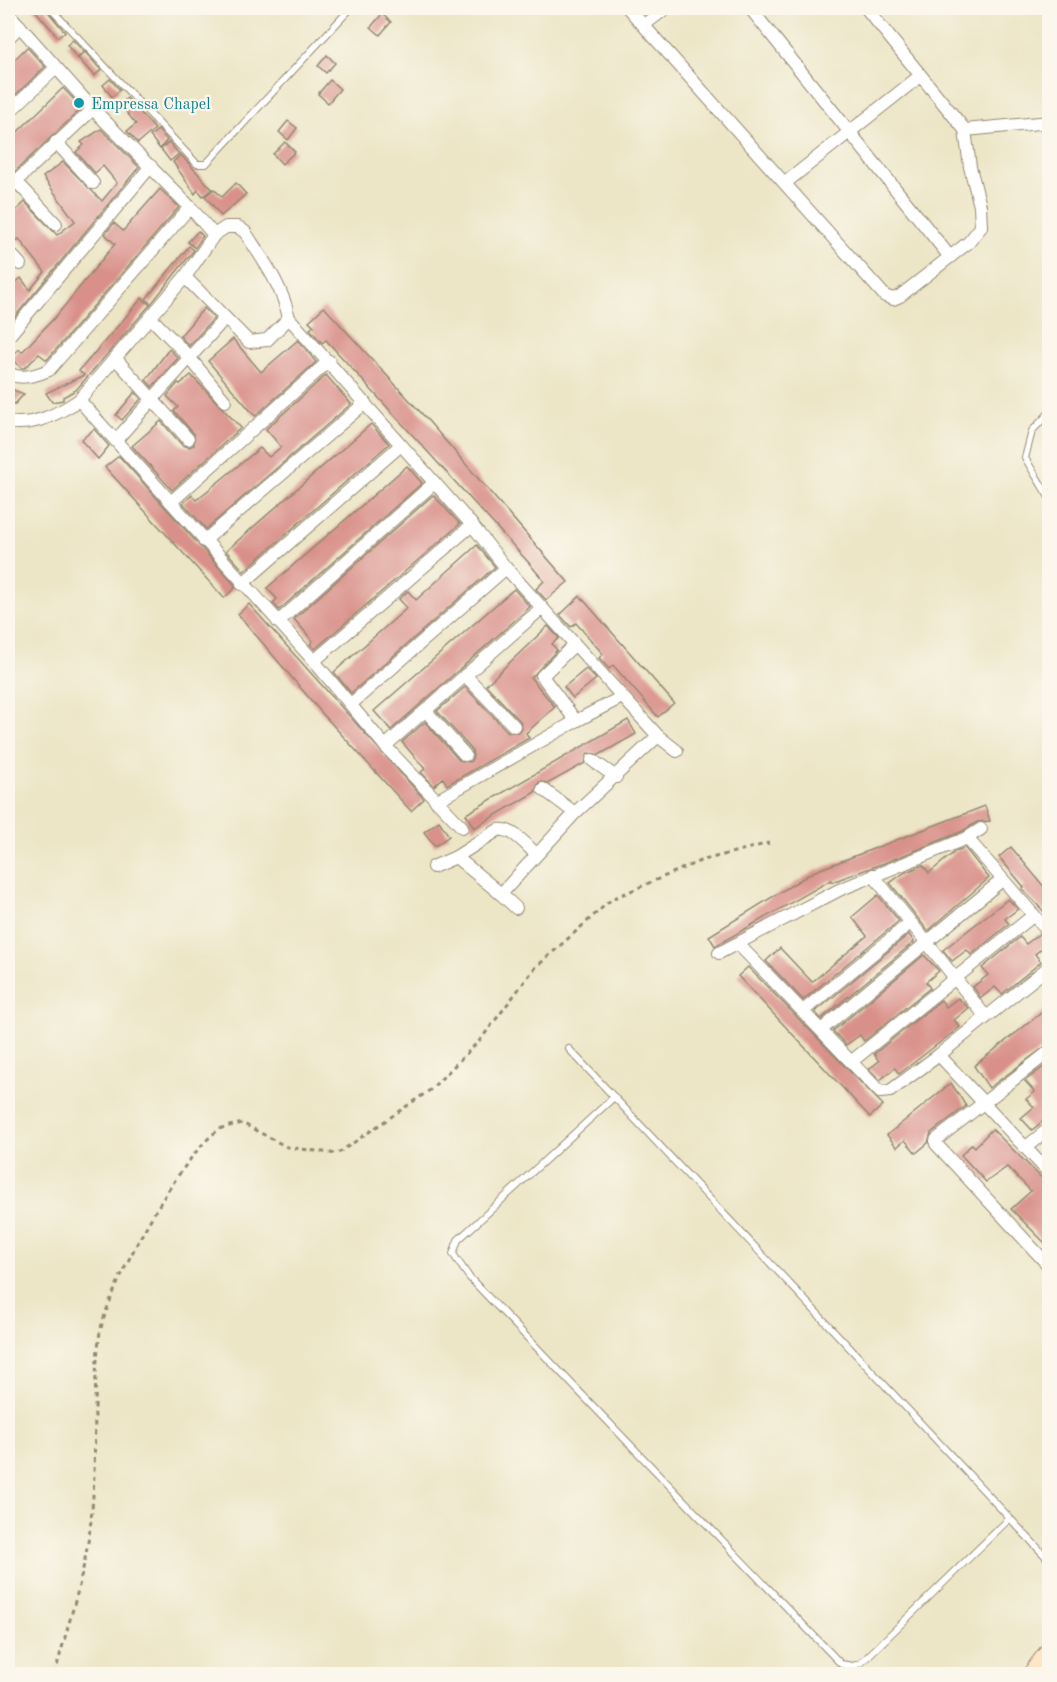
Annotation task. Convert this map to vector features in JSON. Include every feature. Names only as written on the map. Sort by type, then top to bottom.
[{"type":"main road","points":[[1032,1674],[1050,1650]]},
{"type":"street","points":[[628,8],[885,296],[893,299],[900,297],[969,242],[981,227],[980,206],[970,167],[965,130],[866,8]]},
{"type":"street","points":[[644,25],[666,8]]},
{"type":"street","points":[[750,8],[950,257]]},
{"type":"street","points":[[8,13],[93,109],[151,166],[214,236]]},
{"type":"street","points":[[8,38],[20,26]]},
{"type":"street","points":[[8,113],[56,68]]},
{"type":"street","points":[[785,183],[920,76]]},
{"type":"street","points":[[56,225],[11,185],[93,109]]},
{"type":"street","points":[[965,130],[1050,122]]},
{"type":"street","points":[[56,142],[93,183]]},
{"type":"street","points":[[8,336],[151,166]]},
{"type":"street","points":[[8,372],[12,376],[28,376],[49,370],[190,207]]},
{"type":"street","points":[[8,422],[42,420],[60,413],[79,400],[185,277],[214,236],[226,227],[238,227],[245,232],[275,277],[289,318],[472,525],[506,568],[574,645],[658,736],[677,751]]},
{"type":"street","points":[[8,251],[20,264]]},
{"type":"street","points":[[185,277],[249,342],[258,343],[267,340],[289,318]]},
{"type":"street","points":[[151,318],[189,357],[225,400]]},
{"type":"street","points":[[116,440],[225,318]]},
{"type":"street","points":[[116,359],[188,439]]},
{"type":"street","points":[[171,502],[329,362]]},
{"type":"street","points":[[79,400],[242,584],[314,661],[385,746],[462,827]]},
{"type":"street","points":[[204,541],[365,403]]},
{"type":"street","points":[[242,584],[401,445]]},
{"type":"street","points":[[278,622],[434,484]]},
{"type":"street","points":[[314,661],[472,525]]},
{"type":"street","points":[[351,704],[506,568]]},
{"type":"street","points":[[385,746],[542,608]]},
{"type":"street","points":[[574,645],[542,676],[576,721]]},
{"type":"street","points":[[465,675],[514,726]]},
{"type":"street","points":[[436,801],[622,697]]},
{"type":"street","points":[[426,711],[465,755]]},
{"type":"street","points":[[501,894],[575,813],[658,736]]},
{"type":"street","points":[[592,760],[616,777]]},
{"type":"street","points":[[543,789],[575,813]]},
{"type":"street","points":[[433,867],[456,857],[498,830],[504,829],[510,831],[536,854]]},
{"type":"street","points":[[719,953],[739,945],[839,890],[967,838],[981,829]]},
{"type":"street","points":[[967,838],[1050,934]]},
{"type":"street","points":[[456,857],[516,908]]},
{"type":"street","points":[[873,875],[986,1017]]},
{"type":"street","points":[[822,1030],[1002,879]]},
{"type":"street","points":[[852,1061],[1034,915]]},
{"type":"street","points":[[803,1011],[910,923]]},
{"type":"street","points":[[739,945],[880,1092],[885,1093],[939,1055],[1050,966]]},
{"type":"street","points":[[1050,1051],[936,1140],[936,1144],[1050,1267]]},
{"type":"street","points":[[939,1055],[1050,1174]]},
{"type":"street","points":[[1026,1147],[1050,1128]]},
{"type":"lane","points":[[50,8],[191,161],[206,164],[351,8]]},
{"type":"lane","points":[[1050,412],[1032,431],[1025,458],[1050,499]]},
{"type":"lane","points":[[569,1049],[1050,1561]]},
{"type":"lane","points":[[614,1097],[458,1240],[453,1254],[457,1264],[469,1277],[841,1664],[853,1666],[861,1663],[1010,1519]]},
{"type":"path","points":[[8,552],[14,546]]},
{"type":"path","points":[[55,1674],[88,1544],[95,1478],[99,1336],[109,1301],[155,1211],[192,1158],[220,1129],[242,1123],[287,1148],[337,1154],[430,1090],[481,1039],[534,969],[612,898],[700,861],[769,843]]},
{"type":"building","points":[[33,8],[45,8],[65,32],[58,37]]},
{"type":"building","points":[[382,14],[391,22],[380,35],[371,27]]},
{"type":"building","points":[[73,40],[84,52],[77,58],[67,45]]},
{"type":"building","points":[[27,47],[45,67],[8,102],[8,66]]},
{"type":"building","points":[[85,52],[101,70],[94,76],[78,58]]},
{"type":"building","points":[[327,55],[335,63],[326,73],[318,66]]},
{"type":"building","points":[[110,79],[120,90],[112,97],[103,85]]},
{"type":"building","points":[[330,80],[340,89],[328,103],[318,94]]},
{"type":"building","points":[[63,88],[82,108],[8,178],[8,141]]},
{"type":"building","points":[[127,98],[155,129],[138,143],[127,131],[136,124],[120,104]]},
{"type":"building","points":[[288,121],[297,128],[288,140],[279,132]]},
{"type":"building","points":[[101,129],[139,167],[8,325],[8,289],[21,278],[30,290],[45,272],[19,239],[12,244],[8,243],[8,218],[25,202],[57,235],[75,221],[43,177],[63,162],[102,201],[117,183],[103,166],[95,173],[76,152],[84,145],[81,142]]},
{"type":"building","points":[[158,130],[167,140],[160,149],[150,136]]},
{"type":"building","points":[[169,142],[179,154],[170,161],[161,149]]},
{"type":"building","points":[[285,142],[295,152],[282,164],[273,154]]},
{"type":"building","points":[[181,155],[212,189],[203,196],[198,190],[195,194],[173,162]]},
{"type":"building","points":[[236,183],[246,194],[221,216],[205,196],[214,189],[222,197]]},
{"type":"building","points":[[160,189],[179,207],[47,360],[39,354],[25,368],[21,368],[11,357],[19,349],[22,352],[58,314],[115,244],[105,234],[114,223],[123,231]]},
{"type":"building","points":[[198,231],[203,236],[195,248],[188,242]]},
{"type":"building","points":[[189,246],[194,250],[151,304],[146,299]]},
{"type":"building","points":[[142,298],[150,305],[76,390],[63,397],[63,400],[52,402],[46,393],[84,375],[79,371]]},
{"type":"building","points":[[324,307],[424,416],[568,582],[546,600],[536,589],[544,581],[529,563],[326,340],[322,343],[310,329],[314,326],[309,321]]},
{"type":"building","points":[[204,308],[214,318],[189,346],[180,336]]},
{"type":"building","points":[[233,339],[261,372],[298,340],[316,362],[255,416],[208,361]]},
{"type":"building","points":[[169,349],[178,358],[152,387],[146,380]]},
{"type":"building","points":[[191,375],[241,428],[172,490],[132,446],[161,421],[182,445],[189,447],[194,445],[194,434],[174,411],[178,407],[167,396],[178,383],[180,384]]},
{"type":"building","points":[[326,375],[351,404],[206,529],[183,503],[192,495],[196,500],[260,448],[269,457],[281,447],[266,429]]},
{"type":"building","points":[[8,388],[24,394],[15,404],[8,401]]},
{"type":"building","points":[[135,392],[141,399],[122,420],[116,415]]},
{"type":"building","points":[[371,424],[389,444],[244,571],[226,551]]},
{"type":"building","points":[[94,429],[109,446],[98,459],[81,440]]},
{"type":"building","points":[[119,456],[234,584],[235,588],[224,598],[105,467]]},
{"type":"building","points":[[407,466],[422,483],[279,610],[273,603],[277,599],[267,588]]},
{"type":"building","points":[[433,495],[460,524],[315,649],[310,644],[313,641],[294,619]]},
{"type":"building","points":[[477,545],[495,567],[351,693],[334,672],[407,608],[399,599],[408,591],[416,600]]},
{"type":"building","points":[[514,589],[530,607],[391,730],[374,711]]},
{"type":"building","points":[[580,596],[674,703],[658,717],[613,665],[609,669],[599,658],[603,654],[576,623],[571,627],[560,615]]},
{"type":"building","points":[[249,604],[424,799],[411,811],[321,712],[238,614]]},
{"type":"building","points":[[548,626],[559,638],[552,644],[557,650],[531,678],[555,707],[526,733],[529,738],[447,785],[443,778],[434,786],[421,772],[425,769],[402,742],[425,722],[459,760],[470,762],[473,757],[472,750],[437,711],[465,687],[508,732],[519,732],[522,728],[520,721],[486,685]]},
{"type":"building","points":[[586,669],[596,679],[573,698],[564,687]]},
{"type":"building","points":[[628,720],[636,734],[599,755],[588,753],[585,763],[549,783],[539,782],[535,792],[474,828],[466,814]]},
{"type":"building","points":[[985,806],[990,821],[977,822],[963,831],[884,863],[832,882],[831,880],[715,946],[709,936],[813,872]]},
{"type":"building","points":[[439,821],[449,836],[435,846],[424,832]]},
{"type":"building","points":[[1011,847],[1050,894],[1050,918],[1022,889],[1024,887],[999,857]]},
{"type":"building","points":[[965,848],[989,878],[928,931],[890,883],[904,873],[923,865],[929,873],[956,851]]},
{"type":"building","points":[[878,895],[899,921],[803,1000],[766,961],[780,948],[812,982],[867,936],[852,917]]},
{"type":"building","points":[[1008,899],[1018,909],[1005,919],[1009,924],[971,955],[967,950],[952,961],[943,950]]},
{"type":"building","points":[[909,934],[914,942],[821,1019],[815,1012]]},
{"type":"building","points":[[1039,934],[1050,942],[1035,954],[1041,962],[1002,994],[995,987],[981,998],[973,987],[988,975],[982,968],[1020,937],[1026,944]]},
{"type":"building","points":[[924,955],[939,971],[926,982],[930,988],[864,1041],[860,1035],[846,1045],[833,1031]]},
{"type":"building","points":[[748,967],[883,1105],[870,1117],[738,976]]},
{"type":"building","points":[[958,998],[969,1008],[954,1020],[960,1027],[899,1074],[895,1068],[880,1080],[869,1069],[879,1061],[874,1054],[941,1000],[946,1007]]},
{"type":"building","points":[[1050,1006],[1050,1043],[989,1088],[974,1066]]},
{"type":"building","points":[[1050,1062],[1050,1120],[1043,1121],[1032,1130],[1021,1118],[1034,1107],[1026,1099],[1035,1092],[1025,1081]]},
{"type":"building","points":[[951,1083],[966,1106],[931,1133],[928,1143],[916,1153],[905,1140],[897,1147],[887,1135]]},
{"type":"building","points":[[992,1129],[1050,1186],[1050,1248],[1011,1209],[1031,1191],[1007,1167],[986,1182],[961,1155],[972,1144],[975,1147]]},
{"type":"place","name":"Empressa Chapel","points":[[79,103]]}]
